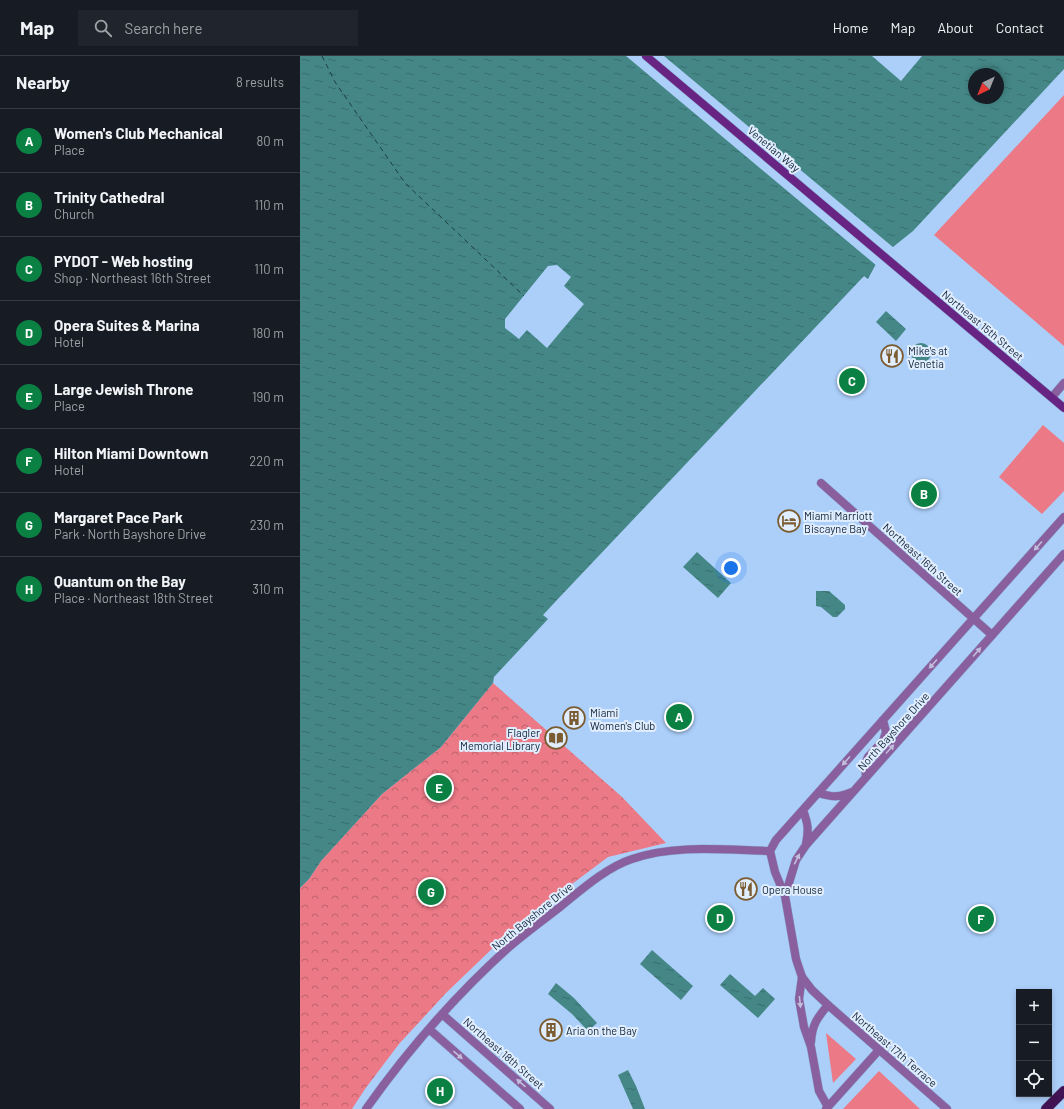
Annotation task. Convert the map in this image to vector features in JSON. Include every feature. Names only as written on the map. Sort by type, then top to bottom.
[{"type":"main road","name":"Venetian Way","points":[[646,56],[888,259]]},
{"type":"main road","name":"Northeast 15th Street","points":[[888,259],[1064,408]]},
{"type":"main road","points":[[1052,397],[1064,415]]},
{"type":"main road","points":[[1046,1109],[1064,1091]]},
{"type":"street","points":[[1052,397],[1064,383]]},
{"type":"street","name":"Northeast 16th Street","points":[[821,483],[992,635]]},
{"type":"street","name":"North Bayshore Drive","points":[[366,1109],[388,1078],[429,1029],[475,979],[508,948],[602,875],[631,859],[654,852],[696,849],[770,851],[776,840],[1064,517]]},
{"type":"street","name":"North Bayshore Drive","points":[[785,896],[796,860],[806,845],[1064,554]]},
{"type":"street","points":[[866,777],[865,764],[868,757],[883,741],[886,732],[883,720]]},
{"type":"street","points":[[818,793],[840,797],[855,791]]},
{"type":"street","points":[[803,810],[809,831],[806,845]]},
{"type":"street","points":[[770,851],[775,872],[785,896]]},
{"type":"street","name":"Northeast 17th Terrace","points":[[785,896],[796,959],[802,977],[812,990],[828,1005],[947,1109]]},
{"type":"street","name":"Northeast 17th Terrace","points":[[802,977],[799,999],[804,1027],[811,1047],[819,1091],[827,1108]]},
{"type":"street","name":"Northeast 17th Terrace","points":[[811,1047],[814,1024],[828,1005]]},
{"type":"street","name":"Northeast 18th Street","points":[[442,1014],[550,1109]]},
{"type":"street","points":[[429,1029],[520,1109]]},
{"type":"street","points":[[827,1108],[879,1050]]},
{"type":"green space","points":[[1064,95],[1064,346],[934,235]]},
{"type":"green space","points":[[1043,425],[1064,443],[1064,491],[1042,514],[999,477]]},
{"type":"green space","points":[[493,683],[622,797],[666,843],[608,857],[556,896],[498,943],[446,993],[399,1044],[352,1109],[300,1109],[300,888],[309,879],[321,861],[382,794],[441,747]]},
{"type":"green space","points":[[826,1033],[856,1059],[833,1083]]},
{"type":"green space","points":[[879,1071],[920,1109],[843,1109]]},
{"type":"water","points":[[300,56],[1064,56],[1064,69],[913,231],[877,262],[868,279],[864,276],[556,601],[543,615],[548,619],[494,677],[493,683],[441,747],[382,794],[321,861],[309,879],[300,888]]},
{"type":"water","points":[[886,311],[906,329],[896,341],[876,322]]},
{"type":"water","points":[[921,343],[928,346],[931,353],[928,360],[921,363],[914,360],[911,353],[914,346]]},
{"type":"water","points":[[697,552],[731,583],[718,598],[683,567]]},
{"type":"water","points":[[816,591],[829,591],[845,605],[845,609],[837,617],[833,617],[821,607],[816,606]]},
{"type":"water","points":[[652,950],[693,986],[681,1000],[640,964]]},
{"type":"water","points":[[730,974],[755,996],[763,988],[775,999],[758,1018],[720,985]]},
{"type":"water","points":[[556,983],[574,998],[597,1023],[588,1031],[572,1014],[548,994]]},
{"type":"water","points":[[628,1070],[645,1109],[633,1109],[618,1075]]},
{"type":"pier","points":[[626,56],[664,56],[894,248],[878,263],[877,266]]},
{"type":"pier","points":[[872,56],[922,56],[901,81]]},
{"type":"pier","points":[[557,265],[571,277],[564,286],[584,304],[547,348],[527,330],[519,339],[505,328],[505,319],[548,266]]},
{"type":"ferry route","points":[[322,56],[335,82],[405,183],[524,296]]},
{"type":"place","name":"Mike's at Venetia","points":[[892,356]]},
{"type":"place","name":"PYDOT - Web hosting","points":[[852,381]]},
{"type":"place","name":"Trinity Cathedral","points":[[924,494]]},
{"type":"place","name":"Miami Marriott Biscayne Bay","points":[[789,521]]},
{"type":"place","name":"Women's Club Mechanical","points":[[679,717]]},
{"type":"place","name":"Miami Women's Club","points":[[574,718]]},
{"type":"place","name":"Flagler Memorial Library","points":[[556,738]]},
{"type":"place","name":"Large Jewish Throne","points":[[439,788]]},
{"type":"place","name":"Opera House","points":[[746,889]]},
{"type":"place","name":"Margaret Pace Park","points":[[431,892]]},
{"type":"place","name":"Opera Suites & Marina","points":[[720,918]]},
{"type":"place","name":"Hilton Miami Downtown","points":[[981,919]]},
{"type":"place","name":"Aria on the Bay","points":[[551,1030]]},
{"type":"place","name":"Quantum on the Bay","points":[[440,1091]]}]
